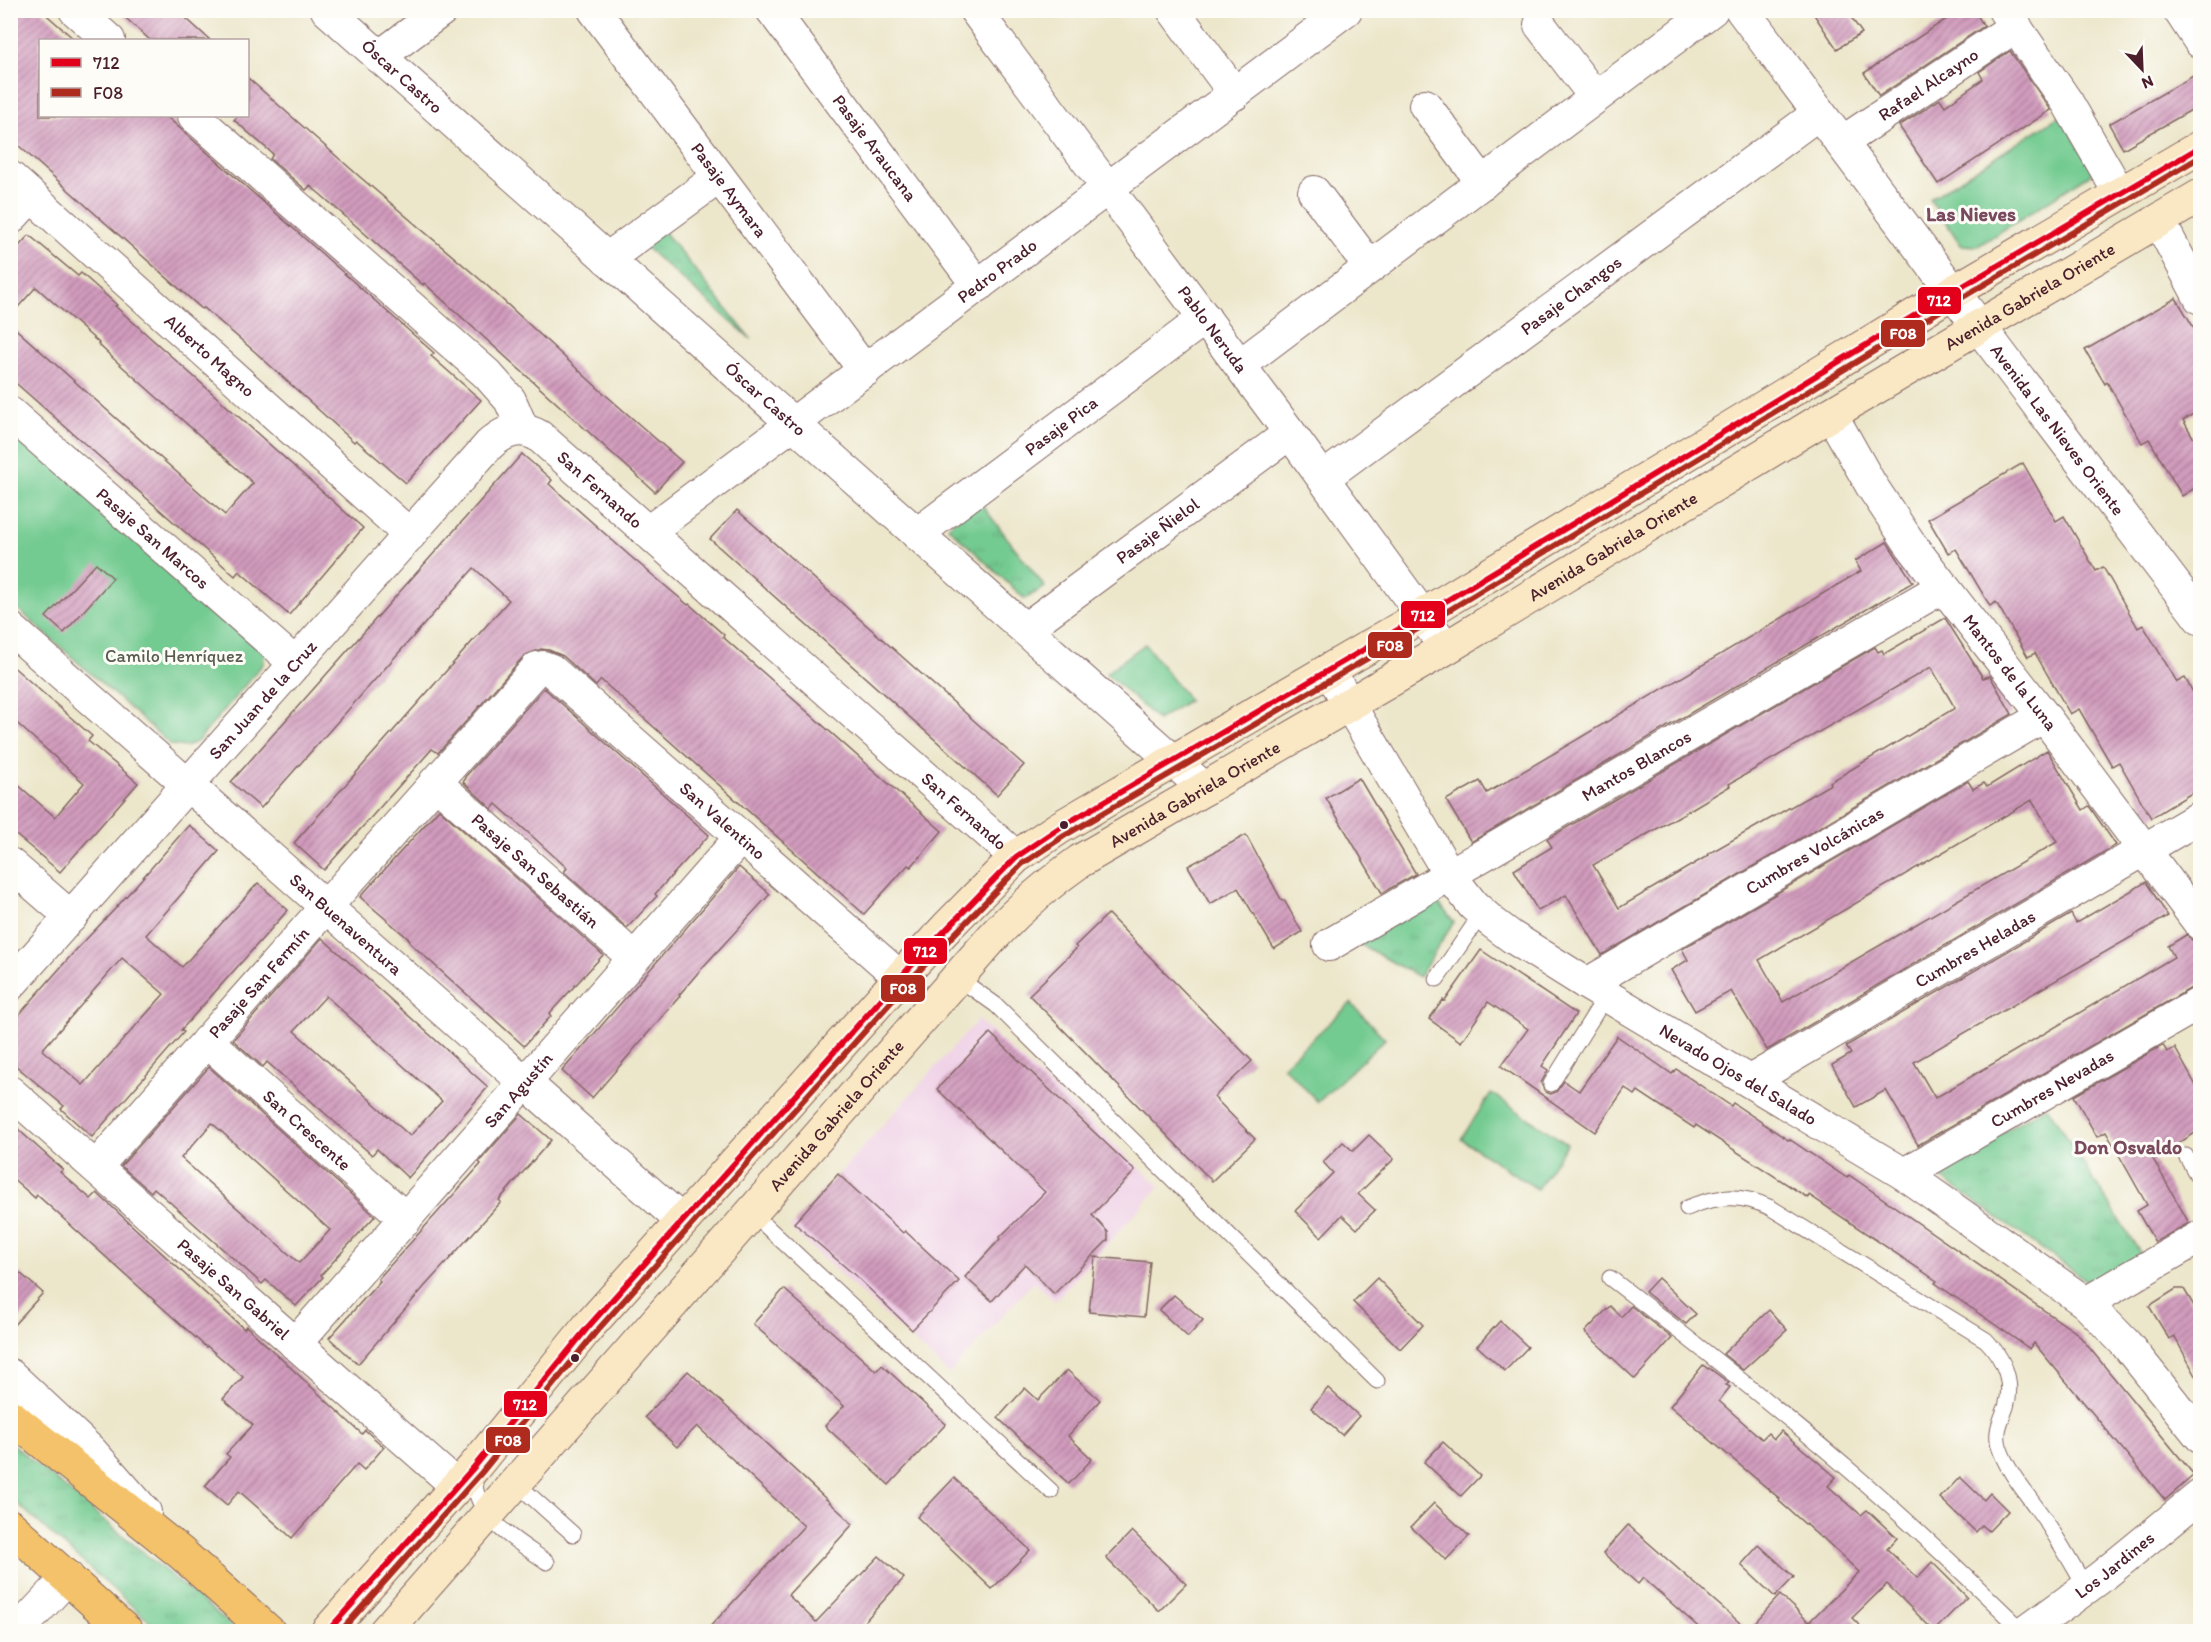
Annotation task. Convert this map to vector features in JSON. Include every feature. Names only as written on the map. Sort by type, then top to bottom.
[{"type":"main road","points":[[327,1632],[466,1477],[588,1327],[682,1221],[950,924],[1016,857],[1059,828],[1423,615],[1953,292],[2200,147]]},
{"type":"main road","name":"Avenida Gabriela Oriente","points":[[385,1632],[958,978],[1021,907],[1047,885],[1080,861],[1446,648],[1831,414],[2200,196]]},
{"type":"main road","points":[[10,1416],[181,1553],[269,1632]]},
{"type":"main road","points":[[10,1526],[128,1632]]},
{"type":"street","points":[[75,10],[108,39]]},
{"type":"street","name":"Óscar Castro","points":[[327,10],[1205,789]]},
{"type":"street","points":[[379,57],[442,10]]},
{"type":"street","name":"Pasaje Aymara","points":[[594,10],[865,371]]},
{"type":"street","name":"Pasaje Araucana","points":[[772,10],[978,286]]},
{"type":"street","name":"Pablo Neruda","points":[[975,10],[1240,365],[1446,648]]},
{"type":"street","points":[[1173,10],[1235,94]]},
{"type":"street","name":"Pedro Prado","points":[[648,532],[1347,10]]},
{"type":"street","points":[[1240,365],[1712,10]]},
{"type":"street","name":"Avenida Las Nieves Oriente","points":[[1742,10],[2200,618]]},
{"type":"street","points":[[2179,10],[2200,42]]},
{"type":"street","points":[[2010,18],[2067,102],[2120,194]]},
{"type":"street","name":"Rafael Alcayno","points":[[1841,143],[2010,18]]},
{"type":"street","points":[[1540,25],[1595,98]]},
{"type":"street","points":[[1425,105],[1483,183]]},
{"type":"street","name":"Pasaje Changos","points":[[1323,478],[1819,112]]},
{"type":"street","points":[[195,117],[487,375],[510,400],[523,430]]},
{"type":"street","points":[[606,259],[719,177]]},
{"type":"street","points":[[10,219],[21,186]]},
{"type":"street","name":"Alberto Magno","points":[[21,186],[410,535]]},
{"type":"street","points":[[1314,192],[1370,267]]},
{"type":"street","points":[[2159,220],[2200,298]]},
{"type":"street","name":"Pasaje Pica","points":[[917,534],[1205,318]]},
{"type":"street","name":"Pasaje San Marcos","points":[[10,413],[296,664]]},
{"type":"street","name":"Mantos de la Luna","points":[[1831,414],[1889,515],[2200,924]]},
{"type":"street","name":"San Juan de la Cruz","points":[[10,985],[496,439],[513,430],[523,430]]},
{"type":"street","name":"San Fernando","points":[[523,430],[539,436],[1016,857]]},
{"type":"street","name":"Pasaje Ñielol","points":[[1024,629],[1290,433]]},
{"type":"street","name":"Mantos Blancos","points":[[1329,945],[1943,587]]},
{"type":"street","name":"San Buenaventura","points":[[10,628],[682,1221]]},
{"type":"street","name":"Pasaje San Fermín","points":[[96,1167],[533,671],[543,667]]},
{"type":"street","name":"San Valentino","points":[[543,667],[551,670],[901,978]]},
{"type":"street","name":"Nevado Ojos del Salado","points":[[1329,670],[1449,874],[1482,914],[1512,937],[1597,990],[1904,1174],[2086,1303],[2126,1344],[2200,1436]]},
{"type":"street","name":"Cumbres Volcánicas","points":[[1597,990],[2044,716]]},
{"type":"street","name":"Pasaje San Sebastián","points":[[435,782],[634,958]]},
{"type":"street","name":"Cumbres Heladas","points":[[1750,1081],[2200,817]]},
{"type":"street","name":"San Agustín","points":[[295,1344],[741,837]]},
{"type":"street","points":[[10,864],[71,917]]},
{"type":"street","name":"Cumbres Nevadas","points":[[1904,1174],[2200,1003]]},
{"type":"street","name":"San Crescente","points":[[207,1041],[406,1219]]},
{"type":"street","name":"Pasaje San Gabriel","points":[[10,1092],[295,1344],[466,1477]]},
{"type":"street","points":[[2086,1303],[2200,1237]]},
{"type":"street","points":[[10,1375],[92,1452],[181,1553]]},
{"type":"street","name":"Los Jardines","points":[[2025,1632],[2086,1588],[2200,1496]]},
{"type":"street","points":[[17,1632],[68,1577]]},
{"type":"lane","points":[[1437,979],[1482,914]]},
{"type":"lane","points":[[958,978],[996,1005],[1377,1381]]},
{"type":"lane","points":[[1551,1084],[1597,990]]},
{"type":"lane","points":[[2186,1156],[2200,1180]]},
{"type":"lane","points":[[1687,1208],[1721,1197],[1738,1197],[1756,1201],[1986,1340],[2002,1361],[2008,1376],[2005,1408],[1998,1425],[2003,1456],[2086,1588]]},
{"type":"lane","points":[[752,1213],[1051,1491]]},
{"type":"lane","points":[[1610,1278],[1691,1340],[1848,1469],[1938,1549],[2025,1632]]},
{"type":"lane","points":[[466,1477],[486,1516],[547,1562]]},
{"type":"lane","points":[[515,1482],[573,1534]]},
{"type":"shaded area","points":[[978,1020],[1160,1186],[1055,1301],[1033,1282],[949,1374],[790,1228]]},
{"type":"green space","points":[[2061,115],[2094,172],[1978,246],[1961,245],[1930,199]]},
{"type":"green space","points":[[662,229],[751,339],[644,246]]},
{"type":"green space","name":"Camilo Henríquez","points":[[11,423],[265,651],[263,664],[198,741],[186,747],[171,745],[11,603]]},
{"type":"green space","points":[[978,500],[1045,587],[1025,599],[948,527]]},
{"type":"green space","points":[[1145,644],[1189,700],[1158,720],[1106,673]]},
{"type":"green space","points":[[1431,894],[1454,922],[1419,977],[1354,941]]},
{"type":"green space","points":[[1351,1003],[1385,1039],[1318,1102],[1283,1066]]},
{"type":"green space","points":[[1491,1093],[1567,1144],[1537,1189],[1461,1139]]},
{"type":"green space","points":[[2047,1106],[2141,1254],[2092,1284],[1933,1172]]},
{"type":"green space","points":[[11,1443],[238,1631],[160,1631],[11,1498]]},
{"type":"building","points":[[10,10],[41,10],[74,39],[39,39],[39,117],[167,117],[434,353],[431,356],[481,400],[406,483],[356,440],[354,442],[254,351],[204,308],[202,309],[10,138]]},
{"type":"building","points":[[117,10],[177,10],[209,39],[149,39]]},
{"type":"building","points":[[1811,10],[1846,10],[1862,33],[1837,49]]},
{"type":"building","points":[[1960,10],[1974,10],[1984,26],[1879,96],[1864,73]]},
{"type":"building","points":[[2010,51],[2051,110],[1938,184],[1899,126],[1940,99],[1945,106],[1983,79],[1979,72]]},
{"type":"building","points":[[2200,72],[2200,105],[2123,149],[2109,124]]},
{"type":"building","points":[[249,79],[482,281],[682,462],[655,492],[424,283],[423,285],[320,194],[310,186],[306,190],[270,159],[273,154],[234,120],[237,117],[249,117]]},
{"type":"building","points":[[29,235],[78,276],[81,273],[363,528],[289,615],[239,571],[235,576],[10,378],[10,324],[225,515],[253,483],[36,287],[10,316],[10,256]]},
{"type":"building","points":[[2176,298],[2200,338],[2200,410],[2183,420],[2200,449],[2200,485],[2182,496],[2149,439],[2142,443],[2107,382],[2105,384],[2085,350]]},
{"type":"building","points":[[522,454],[552,480],[549,484],[630,556],[689,604],[724,635],[723,637],[942,831],[911,867],[908,865],[864,914],[601,680],[596,686],[563,656],[541,649],[524,656],[438,753],[432,749],[324,870],[294,843],[509,600],[474,568],[261,808],[231,782]]},
{"type":"building","points":[[2023,463],[2056,521],[2064,516],[2096,571],[2103,567],[2138,628],[2143,625],[2177,682],[2185,678],[2200,705],[2200,788],[2151,818],[2119,762],[2112,766],[2079,709],[2070,714],[2035,653],[2028,657],[1996,602],[1990,606],[1956,549],[1948,553],[1928,519]]},
{"type":"building","points":[[737,510],[1024,765],[997,795],[710,539]]},
{"type":"building","points":[[1887,542],[1913,582],[1471,842],[1446,800],[1480,781],[1487,793],[1861,571],[1855,561]]},
{"type":"building","points":[[96,563],[113,578],[64,633],[46,617]]},
{"type":"building","points":[[1945,618],[1983,678],[1990,676],[2012,714],[1602,955],[1566,895],[1538,911],[1514,870],[1552,847],[1547,839],[1875,647],[1878,652],[1882,650],[1884,654]],"holes":[[[1931,667],[1955,708],[1830,782],[1831,784],[1619,908],[1593,865]]]},
{"type":"building","points":[[10,664],[92,736],[88,741],[138,783],[60,872],[10,830],[10,778],[55,817],[84,783],[10,717]]},
{"type":"building","points":[[544,688],[709,835],[627,928],[564,872],[567,868],[532,836],[496,804],[492,809],[463,782]]},
{"type":"building","points":[[2047,750],[2083,810],[2089,806],[2116,845],[1767,1050],[1731,991],[1695,1011],[1671,970],[1688,960],[1682,949],[1968,781],[1973,789],[1984,783],[1987,787]],"holes":[[[2032,800],[2057,842],[1783,1002],[1759,960]]]},
{"type":"building","points":[[1359,778],[1416,874],[1382,893],[1326,798]]},
{"type":"building","points":[[439,809],[603,955],[549,1014],[551,1016],[524,1046],[360,897]]},
{"type":"building","points":[[189,825],[219,851],[146,935],[182,967],[258,883],[288,910],[181,1030],[184,1032],[92,1137],[61,1109],[64,1106],[10,1061],[10,1025]],"holes":[[[122,958],[164,994],[83,1085],[42,1050]]]},
{"type":"building","points":[[1246,835],[1282,901],[1284,900],[1302,932],[1274,949],[1238,888],[1210,904],[1188,866]]},
{"type":"building","points":[[739,867],[770,894],[702,968],[592,1098],[562,1071]]},
{"type":"building","points":[[2146,882],[2168,916],[1914,1062],[1935,1098],[2174,957],[2168,946],[2186,935],[2200,942],[2200,983],[1918,1145],[1886,1090],[1856,1107],[1832,1065],[1851,1054],[1846,1046],[2071,914],[2076,923]]},
{"type":"building","points":[[1108,914],[1252,1061],[1214,1097],[1255,1139],[1212,1181],[1029,995]]},
{"type":"building","points":[[322,938],[488,1087],[408,1178],[377,1149],[372,1155],[267,1062],[263,1067],[233,1040]],"holes":[[[326,996],[442,1101],[410,1136],[294,1031]]]},
{"type":"building","points":[[1481,950],[1576,1014],[1542,1066],[1548,1070],[1541,1083],[1545,1092],[1551,1094],[1556,1092],[1564,1081],[1579,1091],[1617,1036],[1672,1074],[1676,1069],[1731,1106],[1733,1103],[1847,1178],[1849,1175],[2078,1334],[2194,1475],[2165,1500],[2034,1343],[2030,1349],[1935,1283],[1937,1281],[1809,1195],[1808,1198],[1696,1125],[1694,1128],[1638,1091],[1635,1095],[1625,1088],[1595,1132],[1501,1066],[1528,1029],[1488,1002],[1461,1042],[1429,1019],[1443,1000],[1445,1001]]},
{"type":"building","points":[[990,1033],[1135,1171],[1092,1215],[1108,1232],[1108,1240],[1054,1294],[1025,1264],[992,1301],[965,1277],[999,1238],[1045,1192],[937,1089]]},
{"type":"building","points":[[2163,1045],[2167,1052],[2175,1048],[2200,1093],[2200,1130],[2153,1159],[2189,1223],[2155,1242],[2137,1211],[2147,1205],[2106,1132],[2097,1137],[2074,1096]]},
{"type":"building","points":[[209,1067],[375,1216],[296,1306],[266,1280],[262,1284],[154,1188],[151,1192],[121,1166]],"holes":[[[212,1123],[330,1230],[299,1263],[181,1158]]]},
{"type":"building","points":[[521,1114],[551,1140],[499,1200],[501,1202],[358,1364],[329,1338],[380,1281],[378,1279],[481,1164],[479,1162]]},
{"type":"building","points":[[10,1122],[91,1199],[97,1193],[244,1329],[246,1326],[362,1434],[365,1430],[384,1447],[364,1470],[357,1464],[292,1538],[239,1491],[227,1505],[205,1486],[230,1457],[226,1454],[253,1425],[223,1399],[243,1377],[206,1347],[37,1195],[35,1198],[10,1176]]},
{"type":"building","points":[[1369,1135],[1394,1159],[1358,1194],[1375,1210],[1357,1229],[1342,1215],[1321,1237],[1295,1211],[1333,1173],[1323,1162],[1343,1142],[1353,1151]]},
{"type":"building","points":[[838,1174],[959,1281],[912,1330],[857,1277],[794,1223]]},
{"type":"building","points":[[1095,1257],[1150,1262],[1144,1317],[1089,1312]]},
{"type":"building","points":[[20,1273],[43,1293],[10,1329],[10,1284]]},
{"type":"building","points":[[1377,1278],[1423,1325],[1400,1349],[1353,1302]]},
{"type":"building","points":[[1658,1278],[1696,1314],[1686,1324],[1645,1292]]},
{"type":"building","points":[[784,1289],[876,1371],[882,1365],[946,1424],[889,1485],[825,1426],[844,1406],[753,1324]]},
{"type":"building","points":[[2176,1289],[2184,1289],[2200,1316],[2200,1383],[2174,1336],[2169,1339],[2149,1306]]},
{"type":"building","points":[[1174,1295],[1203,1320],[1188,1337],[1159,1310]]},
{"type":"building","points":[[1610,1306],[1621,1317],[1631,1306],[1672,1338],[1635,1379],[1585,1332]]},
{"type":"building","points":[[1769,1310],[1787,1330],[1743,1370],[1723,1354]]},
{"type":"building","points":[[1500,1321],[1528,1347],[1505,1371],[1477,1346]]},
{"type":"building","points":[[1703,1365],[1729,1383],[1726,1385],[1730,1387],[1719,1401],[1762,1439],[1768,1433],[1774,1439],[1781,1431],[1836,1477],[1828,1486],[1861,1515],[1867,1510],[1897,1538],[1887,1549],[1917,1578],[1932,1562],[1967,1597],[1934,1631],[1887,1584],[1852,1618],[1866,1632],[1704,1632],[1643,1578],[1638,1584],[1603,1553],[1628,1525],[1748,1630],[1780,1595],[1809,1622],[1859,1572],[1779,1501],[1780,1499],[1670,1406]]},
{"type":"building","points":[[1067,1370],[1100,1400],[1068,1436],[1092,1459],[1069,1484],[998,1418],[1025,1388],[1038,1400]]},
{"type":"building","points":[[688,1371],[853,1524],[788,1595],[816,1622],[879,1556],[904,1578],[855,1632],[705,1632],[804,1526],[697,1426],[677,1447],[645,1417]]},
{"type":"building","points":[[1328,1388],[1359,1416],[1342,1435],[1311,1408]]},
{"type":"building","points":[[1443,1442],[1480,1476],[1461,1496],[1424,1462]]},
{"type":"building","points":[[1960,1477],[1984,1500],[1990,1493],[2008,1511],[1989,1531],[1982,1525],[1976,1532],[1940,1498]]},
{"type":"building","points":[[954,1478],[1030,1550],[992,1589],[917,1517]]},
{"type":"building","points":[[1434,1503],[1469,1536],[1446,1560],[1411,1527]]},
{"type":"building","points":[[1132,1531],[1186,1584],[1159,1611],[1106,1558]]},
{"type":"building","points":[[1759,1545],[1794,1577],[1775,1597],[1741,1565]]},
{"type":"transit line","name":"712","points":[[327,1632],[475,1466],[588,1327],[910,967],[1016,857],[1059,828],[1423,615],[1953,292],[2200,147]]},
{"type":"transit line","name":"F08","points":[[340,1632],[482,1472],[595,1333],[917,973],[1022,864],[1064,836],[1428,623],[1958,300],[2200,157]]},
{"type":"district","name":"Las Nieves","points":[[1971,214]]},
{"type":"district","name":"Don Osvaldo","points":[[2128,1147]]}]
